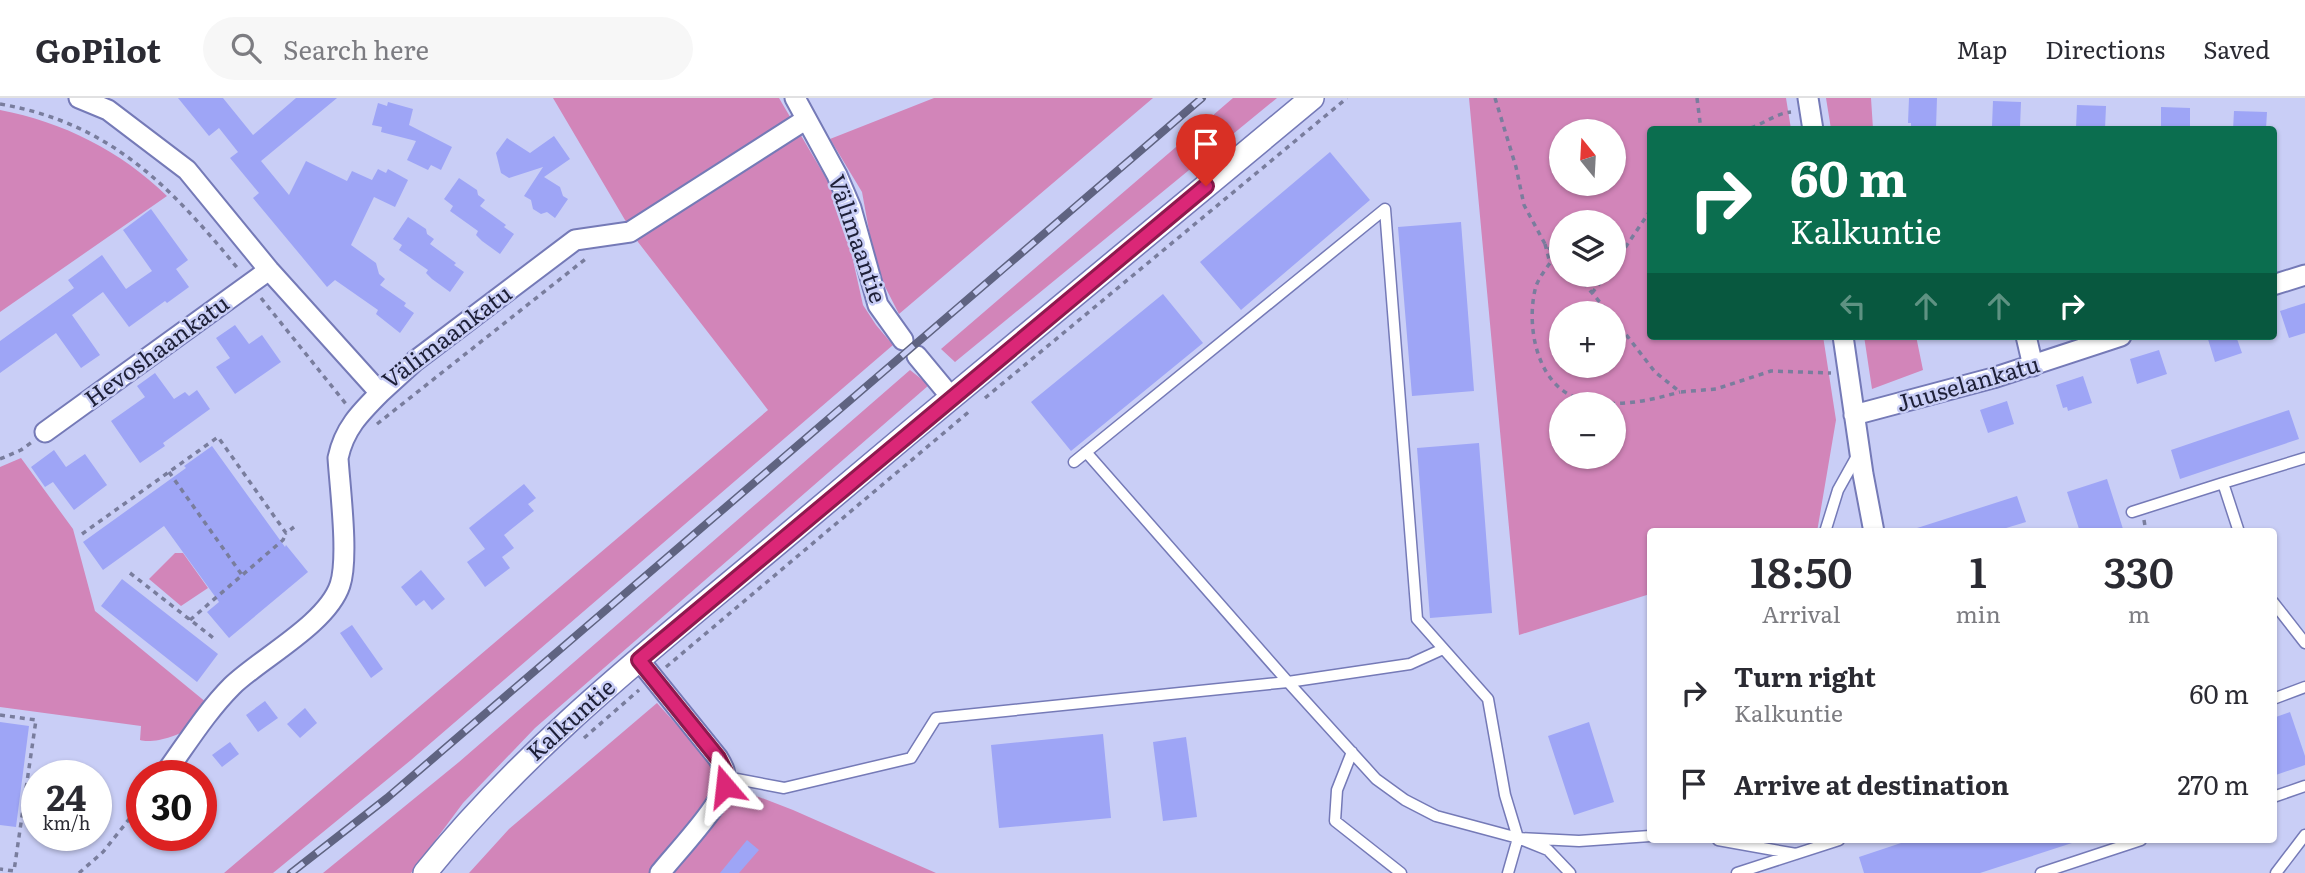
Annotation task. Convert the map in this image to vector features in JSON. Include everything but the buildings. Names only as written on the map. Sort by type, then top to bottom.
[{"type":"street","name":"Välimaankatu","points":[[79,98],[112,104],[187,170],[269,270],[380,393],[415,360],[575,240],[630,232],[805,120]]},
{"type":"street","name":"Välimaantie","points":[[795,98],[837,175],[851,208],[878,305],[903,340]]},
{"type":"street","name":"Kalkuntie","points":[[425,873],[465,825],[516,771],[646,669],[951,397],[1312,98]]},
{"type":"street","name":"Hevoshaankatu","points":[[45,432],[269,270]]},
{"type":"street","points":[[2277,284],[2305,275]]},
{"type":"street","points":[[1844,340],[1859,453],[1873,528]]},
{"type":"street","points":[[2026,340],[2033,366]]},
{"type":"street","name":"Juuselankatu","points":[[1854,415],[2033,366],[2109,340]]},
{"type":"street","points":[[918,356],[951,397]]},
{"type":"street","points":[[175,760],[233,685],[315,620],[330,604],[340,586],[344,565],[338,458],[346,432],[357,416],[380,393]]},
{"type":"street","points":[[646,669],[718,758],[726,777],[718,801],[660,873]]},
{"type":"lane","points":[[1074,462],[1385,209],[1417,619],[1488,699],[1505,795],[1518,838],[1508,873]]},
{"type":"lane","points":[[1086,452],[1287,682],[1376,779],[1436,816],[1518,838],[1548,850],[1570,873]]},
{"type":"lane","points":[[1826,528],[1838,490],[1859,453]]},
{"type":"lane","points":[[2132,512],[2305,458]]},
{"type":"lane","points":[[2223,483],[2238,528]]},
{"type":"lane","points":[[2277,606],[2305,643]]},
{"type":"lane","points":[[726,777],[784,788],[911,758],[936,718],[1287,682],[1409,664],[1443,649]]},
{"type":"lane","points":[[2277,698],[2305,687]]},
{"type":"lane","points":[[1352,752],[1337,790],[1335,821],[1401,873]]},
{"type":"lane","points":[[2277,796],[2305,786]]},
{"type":"lane","points":[[2276,873],[2305,835]]},
{"type":"lane","points":[[1518,838],[1579,841],[1647,836]]},
{"type":"lane","points":[[1735,843],[1796,854]]},
{"type":"lane","points":[[1737,873],[1830,843]]},
{"type":"lane","points":[[2041,873],[2132,843]]},
{"type":"path","points":[[985,398],[1347,98]]},
{"type":"path","points":[[1495,98],[1516,167],[1524,205],[1545,244],[1550,263],[1537,284],[1532,312],[1534,339],[1543,368],[1559,387],[1581,400],[1612,404],[1646,401],[1680,392],[1716,389],[1771,371],[1848,373]]},
{"type":"path","points":[[1697,98],[1701,126]]},
{"type":"path","points":[[0,104],[37,111],[93,135],[130,158],[164,185],[206,230],[367,428],[381,422],[597,250]]},
{"type":"path","points":[[1757,126],[1780,113],[1811,113]]},
{"type":"path","points":[[1626,246],[1647,215]]},
{"type":"path","points":[[1545,244],[1549,248]]},
{"type":"path","points":[[1587,287],[1599,301]]},
{"type":"path","points":[[1592,293],[1597,287]]},
{"type":"path","points":[[1626,334],[1656,372],[1680,392]]},
{"type":"path","points":[[583,739],[646,669],[975,407]]},
{"type":"path","points":[[0,453],[1,459],[21,450],[45,432]]},
{"type":"path","points":[[82,534],[218,437],[286,533]]},
{"type":"path","points":[[169,472],[243,575]]},
{"type":"path","points":[[190,620],[283,540],[286,533],[294,527]]},
{"type":"path","points":[[130,573],[216,640]]},
{"type":"path","points":[[0,715],[36,720],[15,871],[0,869]]},
{"type":"path","points":[[79,873],[103,852],[126,823]]},
{"type":"path","points":[[88,866],[90,873]]},
{"type":"shaded area","points":[[553,98],[779,98],[840,202],[863,305],[893,345],[411,760],[273,873],[224,873],[768,410],[638,242]]},
{"type":"shaded area","points":[[934,98],[1153,98],[899,314],[876,269],[862,192],[830,139]]},
{"type":"shaded area","points":[[1233,98],[1277,98],[955,362],[941,349]]},
{"type":"shaded area","points":[[1469,98],[1786,98],[1791,126],[1647,126],[1647,340],[1824,340],[1836,420],[1818,528],[1647,528],[1647,595],[1519,635]]},
{"type":"shaded area","points":[[1826,98],[1871,98],[1873,126],[1831,126]]},
{"type":"shaded area","points":[[0,110],[46,122],[90,141],[130,165],[167,196],[0,312]]},
{"type":"shaded area","points":[[1865,340],[1917,340],[1923,370],[1872,389]]},
{"type":"shaded area","points":[[910,370],[929,385],[535,728],[463,803],[411,873],[323,873],[459,762]]},
{"type":"shaded area","points":[[21,458],[73,529],[95,611],[207,703],[192,725],[180,733],[145,741],[140,740],[141,726],[0,707],[0,467]]},
{"type":"shaded area","points":[[175,553],[183,553],[208,588],[181,606],[149,579]]},
{"type":"shaded area","points":[[657,703],[715,767],[720,782],[793,810],[936,873],[469,873],[509,829]]},
{"type":"railway","points":[[291,873],[387,798],[1202,98]]},
{"type":"route","points":[[725,786],[725,772],[718,758],[639,660],[1206,186]]}]
